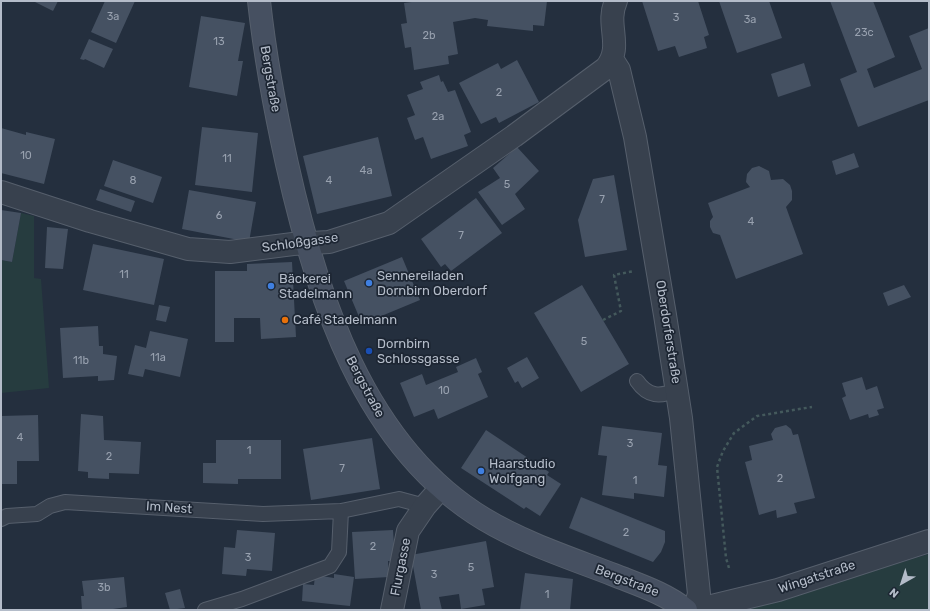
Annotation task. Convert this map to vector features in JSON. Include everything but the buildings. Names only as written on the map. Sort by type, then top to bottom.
[{"type":"main road","name":"Bergstraße","points":[[259,1],[272,95],[306,243],[318,283],[360,380],[383,420],[408,454],[426,474],[441,488],[483,518],[515,535],[667,596],[686,610]]},
{"type":"street","points":[[612,59],[615,47],[612,26],[616,1]]},
{"type":"street","name":"Schloßgasse","points":[[1,192],[90,221],[188,249],[230,252],[306,243],[329,242],[389,223],[558,104],[606,68],[612,59]]},
{"type":"street","name":"Oberdorferstraße","points":[[612,59],[619,70],[635,137],[677,390],[699,594],[694,610]]},
{"type":"street","name":"Flurgasse","points":[[392,610],[408,531],[425,506],[441,488]]},
{"type":"street","name":"Wingatstraße","points":[[704,610],[778,590],[929,541]]},
{"type":"lane","points":[[636,382],[651,394],[667,394],[677,390]]},
{"type":"lane","name":"Im Nest","points":[[1,519],[6,516],[37,514],[50,506],[65,502],[263,514],[341,511],[399,499],[425,506]]},
{"type":"lane","points":[[205,610],[242,599],[330,566],[339,552],[341,511]]},
{"type":"path","points":[[604,320],[621,312],[614,275]]},
{"type":"path","points":[[729,568],[726,558],[717,467],[723,450],[734,433],[757,416],[812,407]]},
{"type":"green space","points":[[21,213],[34,216],[34,278],[41,279],[49,388],[1,393],[1,260],[12,262]]},
{"type":"green space","points":[[929,554],[929,610],[749,610],[763,604]]},
{"type":"place","name":"Sennereiladen Dornbirn Oberdorf","points":[[369,283]]},
{"type":"place","name":"Bäckerei Stadelmann","points":[[271,286]]},
{"type":"place","name":"Café Stadelmann","points":[[285,320]]},
{"type":"place","name":"Dornbirn Schlossgasse","points":[[369,351]]},
{"type":"place","name":"Haarstudio Wolfgang","points":[[481,471]]}]
